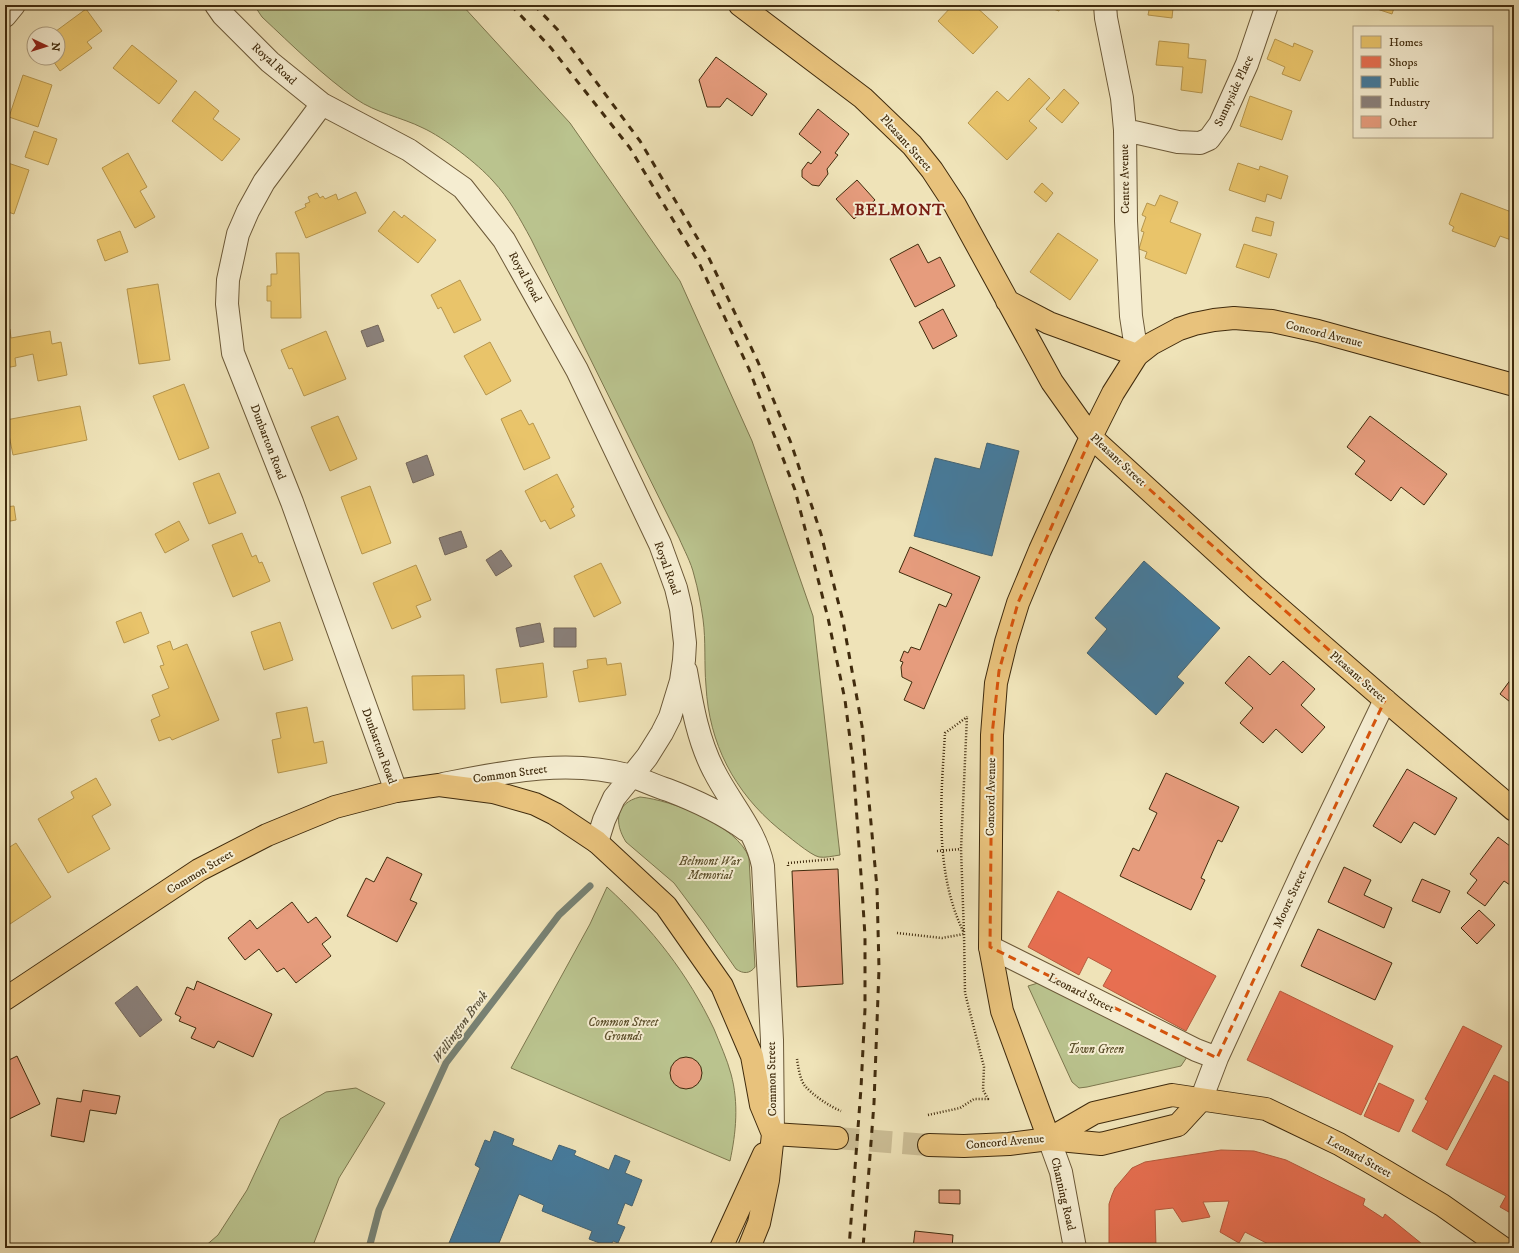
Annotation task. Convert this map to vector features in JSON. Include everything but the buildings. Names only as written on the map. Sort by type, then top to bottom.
[{"type":"main road","name":"Pleasant Street","points":[[740,5],[858,94],[912,145],[932,170],[955,205],[1006,301],[1052,382],[1091,437],[1255,587],[1514,810]]},
{"type":"main road","points":[[1006,301],[1049,323],[1138,355]]},
{"type":"main road","name":"Concord Avenue","points":[[929,1145],[964,1146],[1049,1140],[1002,1011],[990,947],[992,735],[998,671],[1018,603],[1091,437],[1114,393],[1138,355],[1151,344],[1194,324],[1224,318],[1253,319],[1272,321],[1318,331],[1514,385]]},
{"type":"main road","name":"Common Street","points":[[5,999],[206,867],[267,834],[335,807],[396,791],[439,785],[493,792],[535,804],[555,814],[597,842],[666,906],[722,986],[752,1056],[761,1105],[773,1134]]},
{"type":"main road","name":"Leonard Street","points":[[1049,1140],[1094,1113],[1172,1095],[1266,1108],[1339,1144],[1387,1172],[1442,1205],[1503,1248]]},
{"type":"main road","points":[[1049,1140],[1101,1144],[1178,1125],[1201,1100]]},
{"type":"main road","points":[[773,1134],[837,1138]]},
{"type":"main road","points":[[721,1248],[773,1134]]},
{"type":"main road","points":[[749,1248],[759,1223],[768,1180],[773,1134]]},
{"type":"street","points":[[5,16],[14,5]]},
{"type":"street","name":"Royal Road","points":[[216,5],[223,15],[270,62],[322,104],[409,150],[463,188],[504,240],[577,370],[660,544],[676,588],[681,608],[684,628],[684,660],[681,681],[667,722],[647,756],[614,798],[608,809],[597,842]]},
{"type":"street","name":"Centre Avenue","points":[[1105,5],[1107,25],[1115,56],[1122,98],[1125,130],[1126,229],[1132,316],[1138,355]]},
{"type":"street","name":"Sunnyside Place","points":[[1125,130],[1178,142],[1200,143],[1209,139],[1220,124],[1247,64],[1267,5]]},
{"type":"street","name":"Dunbarton Road","points":[[322,104],[264,182],[248,211],[238,234],[228,280],[227,304],[229,323],[233,352],[292,502],[396,791]]},
{"type":"street","name":"Royal Road","points":[[684,660],[698,729],[705,751],[713,771],[752,834]]},
{"type":"street","name":"Moore Street","points":[[1201,1100],[1217,1058],[1308,860],[1385,700]]},
{"type":"street","name":"Common Street","points":[[439,785],[498,773],[548,768],[600,770],[630,776],[700,802],[731,819],[752,834],[761,854],[765,875],[772,1040],[773,1134]]},
{"type":"street","name":"Leonard Street","points":[[990,947],[1196,1050],[1217,1058]]},
{"type":"street","name":"Channing Road","points":[[1049,1140],[1060,1172],[1075,1248]]},
{"type":"path","points":[[928,1115],[960,1108],[974,1099],[988,1099],[984,1090],[984,1067],[965,993],[964,934],[961,849],[967,716],[945,733],[942,789],[942,851],[950,896],[956,916],[964,934]]},
{"type":"path","points":[[937,851],[961,849]]},
{"type":"path","points":[[788,871],[788,863],[834,859]]},
{"type":"path","points":[[897,933],[942,938],[952,936]]},
{"type":"path","points":[[797,1058],[804,1085],[830,1107],[841,1110]]},
{"type":"highlighted area","points":[[1091,437],[1385,700],[1217,1058],[990,947],[992,735],[999,671],[1018,603]]},
{"type":"green space","points":[[254,5],[462,5],[570,123],[680,281],[752,441],[813,616],[840,855],[819,857],[810,853],[779,829],[763,815],[749,799],[737,783],[727,765],[712,727],[708,707],[705,677],[703,619],[691,565],[531,239],[509,202],[487,174],[450,144],[423,128],[364,104],[343,90],[262,17]]},
{"type":"green space","name":"Belmont War Memorial","points":[[640,797],[669,803],[702,816],[732,835],[742,846],[749,858],[755,967],[751,971],[741,972],[736,969],[674,883],[626,842],[620,828],[619,815],[621,809],[626,804]]},
{"type":"green space","name":"Common Street Grounds","points":[[607,887],[654,935],[668,953],[693,989],[714,1029],[734,1085],[736,1118],[730,1161],[511,1068],[590,924]]},
{"type":"green space","name":"Town Green","points":[[1038,983],[1049,984],[1187,1057],[1181,1066],[1079,1088],[1072,1082],[1028,986]]},
{"type":"green space","points":[[356,1088],[385,1103],[339,1178],[312,1248],[203,1248],[218,1235],[247,1190],[280,1119],[326,1092]]},
{"type":"waterway","name":"Wellington Brook","points":[[369,1248],[379,1210],[446,1063],[559,915],[590,886]]},
{"type":"tunnel","points":[[837,1138],[929,1145]]},
{"type":"railway","points":[[511,5],[551,48],[630,148],[700,265],[749,369],[795,490],[828,618],[845,700],[853,762],[865,936],[865,1009],[861,1088],[849,1248]]},
{"type":"railway","points":[[534,5],[557,29],[640,141],[708,256],[758,362],[791,443],[821,534],[843,621],[862,726],[877,888],[879,969],[874,1103],[863,1248]]},
{"type":"district","name":"BELMONT","points":[[900,210]]}]
